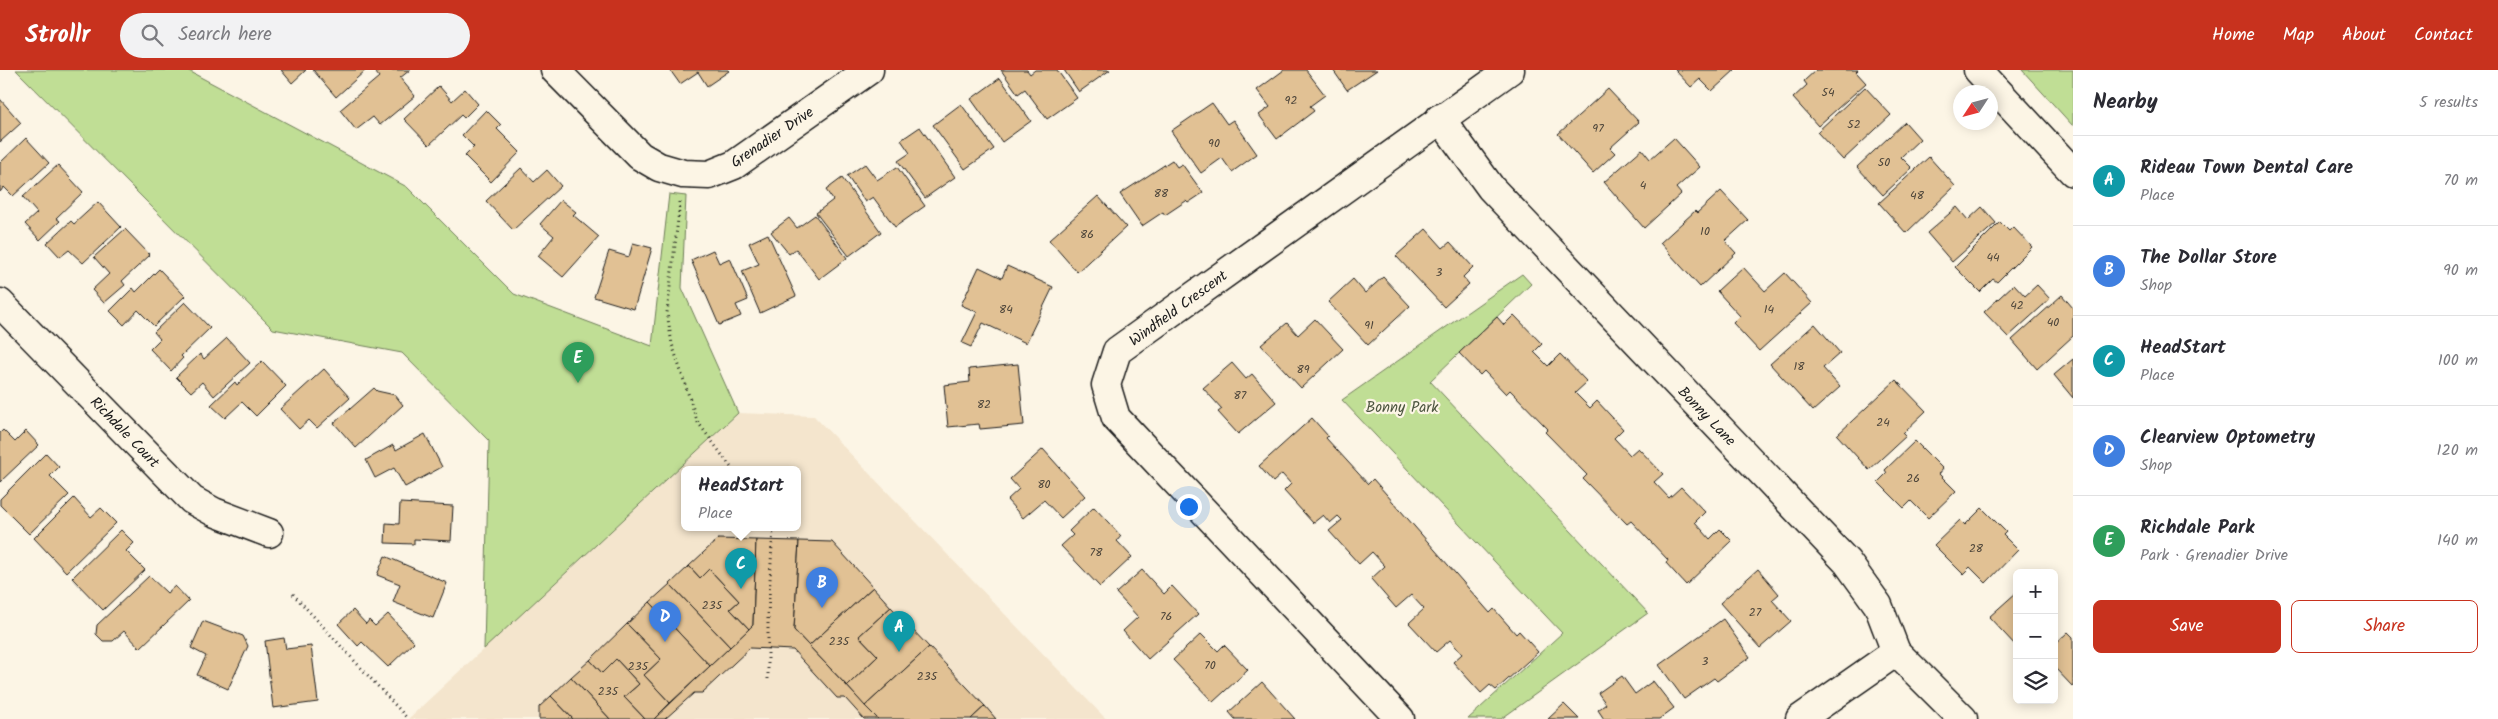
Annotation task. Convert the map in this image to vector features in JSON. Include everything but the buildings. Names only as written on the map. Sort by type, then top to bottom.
[{"type":"street","name":"Grenadier Drive","points":[[555,70],[640,156],[659,167],[683,174],[709,175],[734,165],[869,70]]},
{"type":"street","name":"Windfield Crescent","points":[[1400,719],[1116,418],[1106,385],[1118,351],[1440,118],[1510,70]]},
{"type":"street","points":[[1978,70],[2073,172]]},
{"type":"street","name":"Bonny Lane","points":[[1440,118],[1491,188],[1847,562],[1878,605],[1896,652],[1963,719]]},
{"type":"street","name":"Richdale Court","points":[[0,303],[192,500],[214,512],[269,533]]},
{"type":"street","points":[[1800,719],[1896,652]]},
{"type":"path","points":[[683,174],[669,282],[668,321],[672,344],[697,421],[730,466]]},
{"type":"path","points":[[768,680],[768,615],[773,531]]},
{"type":"path","points":[[292,594],[408,719]]},
{"type":"shaded area","points":[[738,413],[814,416],[1106,719],[408,719]]},
{"type":"green space","points":[[16,70],[187,70],[407,187],[514,294],[652,346],[669,194],[686,196],[682,288],[738,413],[484,649],[489,441],[402,353],[273,329]]},
{"type":"green space","points":[[2022,70],[2073,70],[2073,126]]},
{"type":"green space","name":"Bonny Park","points":[[1522,274],[1531,284],[1430,381],[1648,613],[1501,719],[1468,719],[1562,633],[1342,400]]},
{"type":"place","name":"Richdale Park","points":[[578,383]]},
{"type":"place","name":"HeadStart","points":[[741,589]]},
{"type":"place","name":"The Dollar Store","points":[[822,608]]},
{"type":"place","name":"Clearview Optometry","points":[[665,642]]},
{"type":"place","name":"Rideau Town Dental Care","points":[[899,652]]}]
